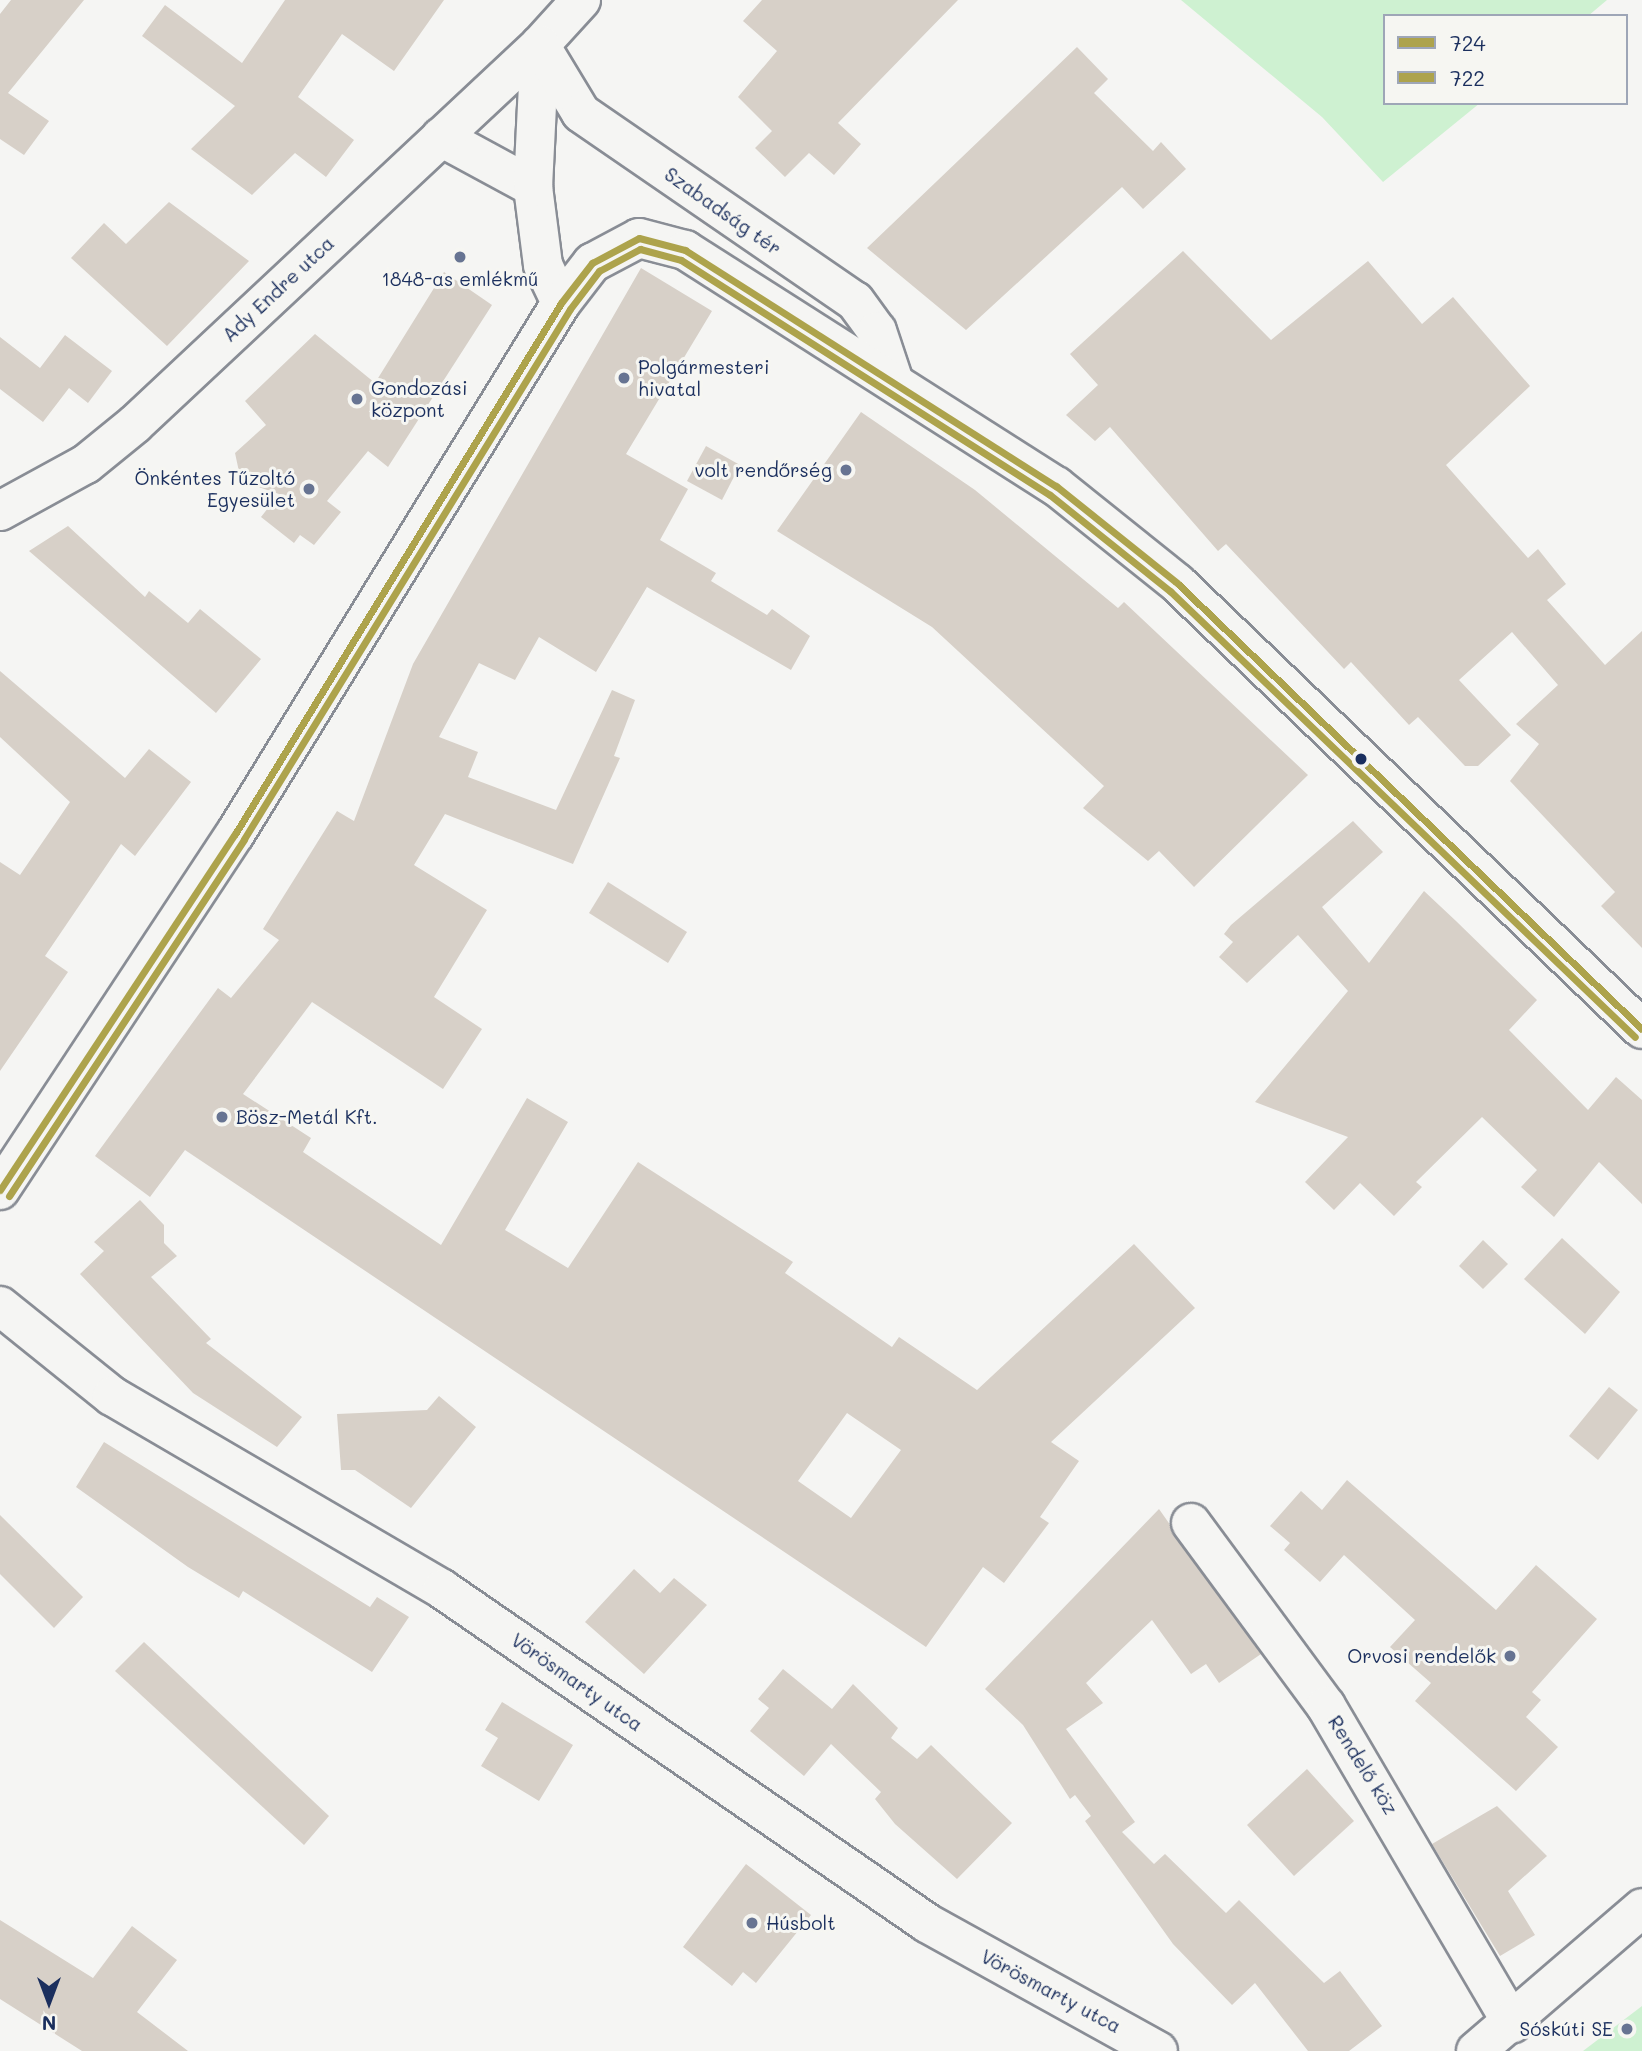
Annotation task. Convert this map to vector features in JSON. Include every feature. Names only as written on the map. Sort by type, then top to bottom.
[{"type":"street","points":[[561,303],[543,265],[533,187],[540,45],[581,0]]},
{"type":"street","name":"Ady Endre utca","points":[[0,511],[86,464],[125,432],[540,45]]},
{"type":"street","name":"Szabadság tér","points":[[540,45],[580,113],[855,301],[877,331],[894,382]]},
{"type":"street","points":[[441,137],[533,187]]},
{"type":"street","points":[[0,1190],[235,834],[561,303],[592,263],[617,244],[664,240],[1056,486],[1177,583],[1642,1029]]},
{"type":"street","name":"Vörösmarty utca","points":[[0,1306],[112,1396],[442,1589],[927,1923],[1158,2051]]},
{"type":"street","name":"Rendelő köz","points":[[1191,1523],[1326,1706],[1512,2023]]},
{"type":"street","points":[[1476,2051],[1512,2023],[1642,1908]]},
{"type":"green space","points":[[1181,0],[1607,0],[1590,14],[1383,14],[1383,105],[1478,105],[1383,182],[1322,117]]},
{"type":"green space","name":"Sóskúti SE","points":[[1642,2006],[1642,2051],[1583,2051]]},
{"type":"building","points":[[11,0],[84,0],[8,93],[49,121],[24,155],[0,139],[0,14]]},
{"type":"building","points":[[285,0],[444,0],[394,71],[342,34],[298,97],[354,140],[326,177],[295,153],[252,195],[191,149],[235,106],[142,36],[165,5],[242,63]]},
{"type":"building","points":[[762,0],[958,0],[838,123],[861,144],[834,175],[809,153],[785,177],[755,148],[772,131],[738,97],[777,51],[743,21]]},
{"type":"building","points":[[1077,47],[1108,79],[1094,93],[1153,151],[1161,142],[1186,169],[1143,209],[1122,187],[966,330],[867,248]]},
{"type":"building","points":[[169,202],[249,261],[167,346],[71,258],[104,223],[126,244]]},
{"type":"building","points":[[1183,251],[1271,340],[1368,261],[1422,324],[1453,297],[1530,386],[1446,465],[1528,558],[1538,549],[1566,584],[1547,600],[1605,665],[1642,631],[1642,948],[1601,906],[1615,892],[1510,781],[1539,744],[1516,724],[1558,685],[1512,632],[1459,680],[1511,735],[1478,766],[1465,766],[1418,717],[1409,725],[1351,662],[1344,669],[1226,544],[1218,551],[1110,427],[1095,441],[1066,415],[1098,385],[1070,354]]},
{"type":"building","points":[[641,268],[712,311],[626,454],[688,489],[660,540],[716,573],[711,581],[767,615],[772,609],[810,636],[791,670],[647,587],[596,672],[539,637],[515,680],[479,663],[439,737],[478,752],[468,777],[556,810],[612,690],[635,700],[614,756],[620,758],[573,864],[445,814],[414,865],[487,910],[434,997],[482,1029],[443,1089],[312,1002],[243,1094],[311,1138],[303,1152],[441,1245],[527,1098],[568,1122],[505,1230],[568,1268],[638,1162],[793,1262],[785,1273],[892,1347],[899,1337],[977,1390],[1134,1244],[1195,1308],[1051,1442],[1079,1461],[1040,1517],[1049,1523],[1004,1583],[983,1567],[926,1647],[185,1150],[150,1197],[95,1156],[218,988],[231,998],[279,940],[263,929],[337,811],[354,821],[413,664]],"holes":[[[847,1413],[901,1450],[851,1518],[798,1481]]]},
{"type":"building","points":[[444,272],[492,305],[388,467],[368,451],[327,501],[341,512],[314,545],[300,535],[294,543],[261,517],[279,494],[241,481],[235,453],[266,425],[245,401],[315,334],[375,383]]},
{"type":"building","points":[[65,335],[112,371],[88,403],[69,388],[43,422],[0,389],[0,337],[40,368]]},
{"type":"building","points":[[861,412],[975,490],[1118,608],[1124,602],[1308,775],[1194,887],[1159,851],[1148,861],[1083,808],[1104,786],[932,627],[777,531]]},
{"type":"building","points":[[706,446],[740,465],[722,500],[687,481]]},
{"type":"building","points":[[68,526],[145,597],[149,591],[188,623],[200,609],[261,659],[216,713],[29,551]]},
{"type":"building","points":[[0,671],[125,778],[149,749],[191,782],[135,856],[121,844],[45,956],[68,972],[0,1071],[0,862],[20,875],[70,802],[0,737]]},
{"type":"building","points":[[1353,821],[1383,852],[1322,907],[1369,963],[1424,891],[1537,1000],[1509,1030],[1588,1110],[1616,1077],[1642,1100],[1642,1204],[1599,1162],[1554,1217],[1521,1187],[1537,1170],[1482,1117],[1416,1182],[1422,1187],[1394,1216],[1360,1183],[1334,1210],[1305,1182],[1348,1137],[1255,1102],[1348,991],[1298,935],[1247,983],[1219,957],[1233,942],[1224,934],[1231,925]]},
{"type":"building","points":[[608,882],[687,932],[668,963],[589,913]]},
{"type":"building","points":[[140,1200],[164,1225],[164,1243],[177,1256],[151,1277],[211,1339],[206,1343],[302,1417],[277,1447],[193,1393],[80,1274],[104,1251],[94,1242]]},
{"type":"building","points":[[1562,1238],[1620,1292],[1585,1334],[1524,1279]]},
{"type":"building","points":[[1483,1240],[1508,1264],[1483,1289],[1459,1266]]},
{"type":"building","points":[[1609,1387],[1638,1410],[1598,1460],[1569,1436]]},
{"type":"building","points":[[439,1396],[476,1427],[411,1508],[355,1470],[341,1470],[337,1414],[427,1410]]},
{"type":"building","points":[[104,1442],[370,1607],[377,1597],[409,1617],[372,1672],[243,1591],[239,1598],[188,1567],[76,1487]]},
{"type":"building","points":[[1347,1480],[1496,1610],[1536,1565],[1597,1619],[1532,1692],[1541,1700],[1526,1717],[1558,1747],[1516,1791],[1415,1701],[1431,1683],[1390,1647],[1415,1620],[1344,1555],[1320,1582],[1284,1550],[1290,1543],[1270,1526],[1301,1491],[1322,1510]]},
{"type":"building","points":[[1159,1509],[1261,1654],[1219,1683],[1206,1664],[1191,1674],[1152,1620],[1086,1683],[1103,1703],[1066,1729],[1135,1822],[1122,1832],[1154,1864],[1165,1854],[1226,1913],[1239,1900],[1324,1983],[1340,1971],[1382,2026],[1349,2051],[1308,2051],[1255,1983],[1232,2005],[1173,1944],[1085,1821],[1091,1816],[1075,1795],[1070,1799],[1023,1725],[985,1689]]},
{"type":"building","points":[[0,1515],[83,1597],[54,1628],[0,1574]]},
{"type":"building","points":[[634,1569],[660,1593],[674,1578],[707,1605],[644,1674],[585,1622]]},
{"type":"building","points":[[144,1642],[329,1816],[304,1845],[115,1671]]},
{"type":"building","points":[[783,1669],[832,1709],[853,1684],[898,1728],[891,1738],[917,1759],[931,1745],[1012,1823],[957,1879],[895,1824],[875,1799],[881,1792],[831,1744],[804,1776],[750,1731],[769,1708],[758,1699]]},
{"type":"building","points":[[502,1702],[573,1745],[539,1801],[481,1766],[498,1738],[485,1730]]},
{"type":"building","points":[[1307,1769],[1354,1821],[1294,1876],[1247,1825]]},
{"type":"building","points":[[1497,1806],[1547,1856],[1508,1891],[1535,1935],[1500,1956],[1432,1844]]},
{"type":"building","name":"Húsbolt","points":[[746,1864],[811,1915],[756,1983],[743,1972],[732,1986],[683,1947]]},
{"type":"building","points":[[0,1920],[93,1978],[132,1926],[177,1960],[137,2012],[188,2051],[82,2051],[0,1999]]},
{"type":"transit line","name":"724","points":[[0,1190],[235,834],[561,303],[592,263],[639,238],[685,250],[1056,486],[1177,583],[1642,1029]]},
{"type":"transit line","name":"722","points":[[9,1196],[244,839],[570,309],[599,271],[640,249],[681,260],[1050,495],[1170,591],[1635,1037]]},
{"type":"place","name":"1848-as emlékmű","points":[[460,257]]},
{"type":"place","name":"Polgármesteri hivatal","points":[[624,378]]},
{"type":"place","name":"Gondozási központ","points":[[357,399]]},
{"type":"place","name":"volt rendőrség","points":[[846,470]]},
{"type":"place","name":"Önkéntes Tűzoltó Egyesület","points":[[309,489]]},
{"type":"place","name":"Bösz-Metál Kft.","points":[[222,1117]]},
{"type":"place","name":"Orvosi rendelők","points":[[1510,1656]]},
{"type":"place","name":"Húsbolt","points":[[752,1923]]},
{"type":"place","name":"Sóskúti SE","points":[[1627,2029]]}]
